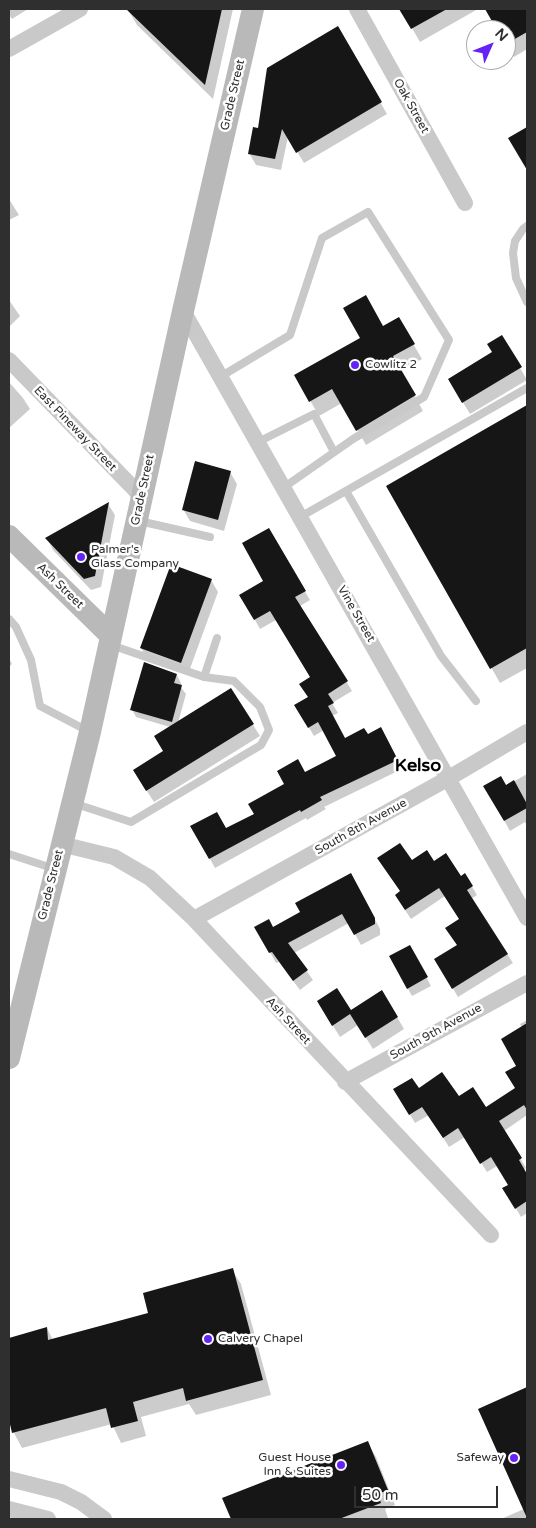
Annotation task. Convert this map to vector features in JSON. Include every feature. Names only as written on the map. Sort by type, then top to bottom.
[{"type":"main road","name":"Grade Street","points":[[9,1058],[90,732],[183,311],[253,9]]},
{"type":"main road","name":"Ash Street","points":[[9,536],[110,640]]},
{"type":"street","points":[[9,49],[80,9]]},
{"type":"street","name":"Oak Street","points":[[357,9],[465,203]]},
{"type":"street","name":"Vine Street","points":[[183,311],[527,918]]},
{"type":"street","name":"East Pineway Street","points":[[9,360],[142,497]]},
{"type":"street","name":"South 8th Avenue","points":[[194,919],[449,778],[527,732]]},
{"type":"street","name":"Ash Street","points":[[61,844],[114,857],[150,878],[194,919],[345,1082],[491,1235]]},
{"type":"street","name":"South 9th Avenue","points":[[345,1082],[527,983]]},
{"type":"street","points":[[9,1479],[61,1492],[81,1502],[104,1519]]},
{"type":"street","points":[[9,1509],[48,1519]]},
{"type":"lane","points":[[220,377],[290,336],[322,238],[368,212],[448,340],[424,397],[353,439],[283,488]]},
{"type":"lane","points":[[527,226],[515,241],[513,253],[516,278],[527,302]]},
{"type":"lane","points":[[300,517],[527,388]]},
{"type":"lane","points":[[258,442],[314,414],[334,452]]},
{"type":"lane","points":[[346,491],[441,656],[476,701]]},
{"type":"lane","points":[[137,521],[210,537]]},
{"type":"lane","points":[[9,620],[16,627],[32,660],[40,706],[90,732]]},
{"type":"lane","points":[[204,677],[217,638]]},
{"type":"lane","points":[[72,802],[131,822],[261,745],[269,730],[260,707],[234,681],[204,677],[110,640]]},
{"type":"lane","points":[[9,854],[55,868]]},
{"type":"building","points":[[126,9],[222,9],[205,85]]},
{"type":"building","points":[[399,9],[447,9],[411,29]]},
{"type":"building","points":[[485,9],[527,9],[527,32],[516,38],[516,20],[491,20]]},
{"type":"building","points":[[338,26],[382,102],[296,153],[282,129],[275,159],[248,154],[253,127],[258,128],[267,68]]},
{"type":"building","points":[[527,127],[527,170],[508,138]]},
{"type":"building","name":"Cowlitz 2","points":[[366,295],[383,326],[399,317],[415,344],[393,356],[416,395],[356,431],[332,389],[309,402],[294,375],[360,338],[343,308]]},
{"type":"building","points":[[502,335],[522,367],[462,403],[448,379],[492,352],[487,344]]},
{"type":"building","points":[[527,405],[527,648],[490,669],[386,486]]},
{"type":"building","points":[[195,461],[231,471],[218,520],[182,510]]},
{"type":"building","name":"Palmer's Glass Company","points":[[109,502],[95,576],[84,579],[45,538]]},
{"type":"building","points":[[269,528],[306,591],[295,597],[348,681],[328,694],[334,703],[328,706],[345,738],[364,728],[368,734],[381,727],[398,760],[320,797],[322,800],[301,812],[300,810],[209,859],[190,826],[217,812],[226,828],[254,814],[248,804],[284,784],[277,771],[298,759],[305,772],[336,756],[318,722],[308,728],[294,705],[308,697],[299,684],[310,677],[270,611],[254,620],[239,595],[263,581],[242,543]]},
{"type":"building","points":[[171,564],[212,579],[181,663],[140,648]]},
{"type":"building","points":[[144,662],[177,674],[174,683],[182,685],[172,722],[130,710]]},
{"type":"building","points":[[231,688],[254,724],[146,791],[133,770],[163,751],[154,736]]},
{"type":"building","points":[[501,776],[506,785],[514,780],[527,804],[527,808],[504,821],[483,786]]},
{"type":"building","points":[[400,843],[412,860],[427,850],[434,861],[446,853],[461,876],[465,873],[473,886],[467,890],[508,954],[452,989],[434,959],[457,945],[445,928],[459,919],[439,888],[405,910],[395,895],[400,891],[377,858]]},
{"type":"building","points":[[351,873],[375,918],[375,924],[354,935],[342,914],[288,943],[308,970],[293,981],[272,952],[269,953],[254,927],[269,919],[273,927],[300,912],[295,903]]},
{"type":"building","points":[[410,945],[428,977],[407,989],[389,956]]},
{"type":"building","points":[[337,988],[351,1010],[382,990],[398,1017],[365,1038],[350,1014],[332,1026],[317,1001]]},
{"type":"building","points":[[527,1023],[527,1110],[524,1105],[499,1121],[522,1158],[519,1160],[527,1174],[527,1201],[515,1209],[502,1188],[508,1185],[491,1157],[480,1164],[458,1128],[443,1138],[422,1107],[409,1115],[393,1089],[412,1078],[419,1088],[442,1072],[459,1096],[473,1087],[486,1107],[515,1088],[505,1072],[516,1066],[501,1039]]},
{"type":"building","points":[[233,1268],[263,1380],[186,1401],[183,1388],[133,1402],[138,1421],[111,1428],[106,1408],[12,1433],[9,1420],[9,1338],[47,1327],[48,1340],[148,1313],[143,1293]]},
{"type":"building","name":"Safeway","points":[[527,1387],[527,1518],[478,1409]]},
{"type":"building","name":"Guest House Inn & Suites","points":[[368,1441],[388,1490],[378,1494],[381,1503],[339,1519],[231,1519],[222,1498]]},
{"type":"place","name":"Cowlitz 2","points":[[355,365]]},
{"type":"place","name":"Palmer's Glass Company","points":[[81,557]]},
{"type":"place","name":"Calvery Chapel","points":[[208,1339]]},
{"type":"place","name":"Safeway","points":[[514,1458]]},
{"type":"place","name":"Guest House Inn & Suites","points":[[341,1465]]},
{"type":"district","name":"Kelso","points":[[418,766]]}]
